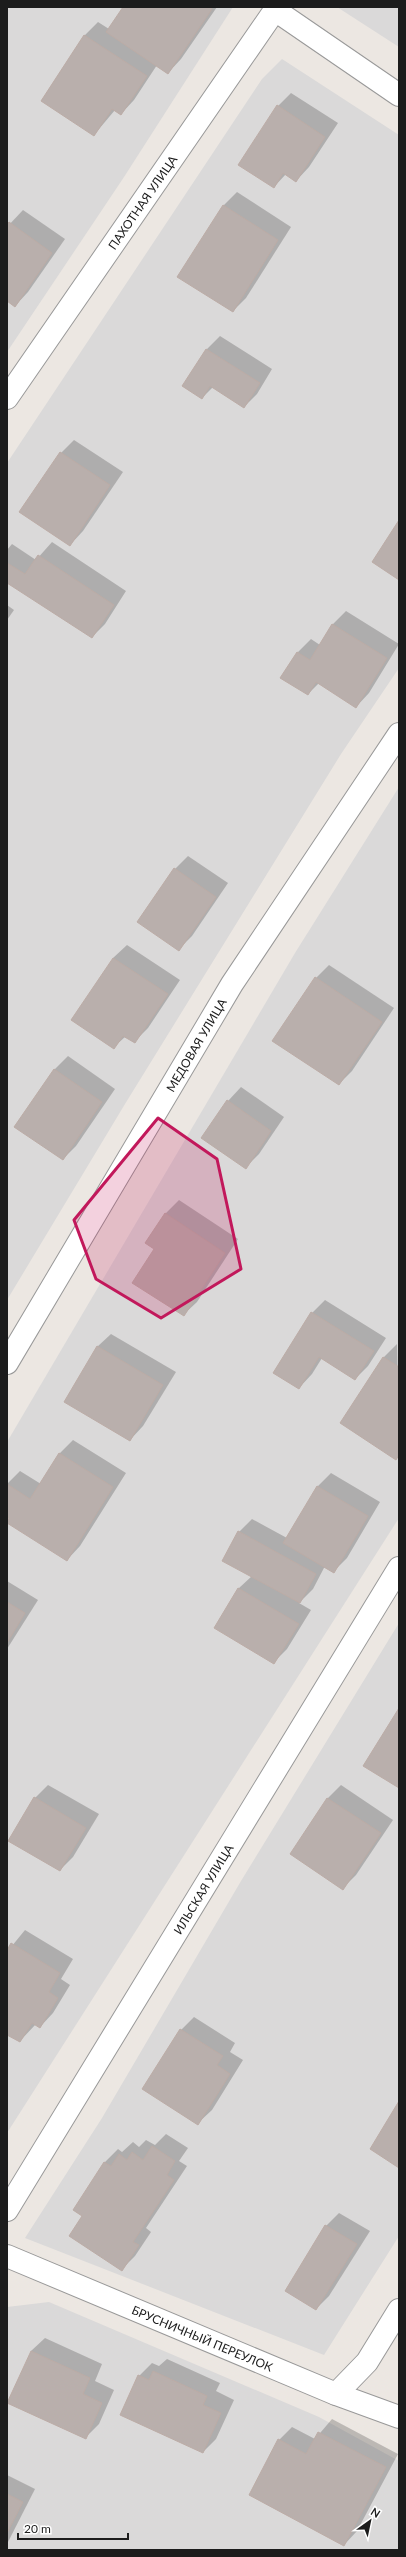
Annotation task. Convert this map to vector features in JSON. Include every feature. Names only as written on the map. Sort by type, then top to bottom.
[{"type":"street","points":[[276,9],[399,95]]},
{"type":"street","name":"ПАХОТНАЯ УЛИЦА","points":[[7,398],[276,9]]},
{"type":"street","name":"МЕДОВАЯ УЛИЦА","points":[[7,1363],[232,984],[399,734]]},
{"type":"street","name":"ИЛЬСКАЯ УЛИЦА","points":[[7,2210],[399,1568]]},
{"type":"street","name":"БРУСНИЧНЫЙ ПЕРЕУЛОК","points":[[7,2256],[336,2394],[399,2417]]},
{"type":"street","points":[[336,2394],[367,2362],[399,2310]]},
{"type":"highlighted area","points":[[158,1118],[217,1159],[241,1269],[161,1318],[96,1279],[74,1220]]},
{"type":"shaded area","points":[[7,7],[233,7],[124,177],[7,352]]},
{"type":"shaded area","points":[[337,7],[399,7],[399,47]]},
{"type":"shaded area","points":[[282,59],[399,135],[399,668],[341,754],[125,1104],[7,1300],[7,463],[262,79]]},
{"type":"shaded area","points":[[399,787],[399,1518],[7,2133],[7,1442],[295,953]]},
{"type":"shaded area","points":[[399,1623],[399,2236],[324,2355],[25,2238],[102,2118],[241,1881]]},
{"type":"shaded area","points":[[49,2302],[319,2417],[399,2461],[399,2550],[7,2550],[7,2307]]},
{"type":"building","points":[[123,7],[210,7],[212,9],[168,74],[106,32]]},
{"type":"building","points":[[84,35],[147,76],[121,115],[112,109],[94,136],[41,101]]},
{"type":"building","points":[[277,105],[325,137],[296,182],[283,173],[274,188],[238,165]]},
{"type":"building","points":[[223,205],[278,240],[233,312],[177,277]]},
{"type":"building","points":[[9,222],[52,253],[15,307],[7,301],[7,225]]},
{"type":"building","points":[[206,349],[260,383],[244,408],[210,386],[202,399],[182,386]]},
{"type":"building","points":[[60,452],[110,485],[70,546],[19,512]]},
{"type":"building","points":[[399,520],[399,580],[372,562]]},
{"type":"building","points":[[38,555],[114,605],[92,638],[7,583],[7,563],[25,574]]},
{"type":"building","points":[[332,624],[387,658],[356,708],[316,682],[308,695],[280,678],[297,652],[310,660]]},
{"type":"building","points":[[174,868],[216,897],[179,951],[137,922]]},
{"type":"building","points":[[113,958],[168,994],[135,1043],[123,1036],[114,1049],[71,1020]]},
{"type":"building","points":[[315,977],[382,1022],[339,1085],[272,1041]]},
{"type":"building","points":[[54,1069],[102,1102],[63,1160],[14,1127]]},
{"type":"building","points":[[227,1100],[271,1131],[246,1169],[201,1138]]},
{"type":"building","points":[[165,1213],[225,1253],[184,1316],[132,1283],[154,1249],[145,1243]]},
{"type":"building","points":[[311,1312],[374,1351],[355,1380],[319,1357],[299,1389],[273,1373]]},
{"type":"building","points":[[97,1346],[163,1385],[130,1441],[64,1402]]},
{"type":"building","points":[[383,1357],[399,1367],[399,1455],[396,1460],[340,1423]]},
{"type":"building","points":[[59,1453],[113,1487],[67,1561],[7,1523],[9,1518],[7,1517],[7,1484],[30,1499]]},
{"type":"building","points":[[317,1486],[368,1516],[334,1573],[283,1543]]},
{"type":"building","points":[[238,1531],[316,1574],[300,1603],[222,1561]]},
{"type":"building","points":[[238,1588],[299,1624],[274,1664],[214,1628]]},
{"type":"building","points":[[7,1602],[25,1613],[7,1643]]},
{"type":"building","points":[[399,1708],[399,1788],[363,1766]]},
{"type":"building","points":[[34,1797],[86,1828],[60,1871],[8,1841]]},
{"type":"building","points":[[327,1798],[381,1833],[343,1890],[290,1854]]},
{"type":"building","points":[[11,1943],[60,1973],[49,1992],[58,1998],[40,2028],[32,2023],[20,2042],[7,2035],[7,1950]]},
{"type":"building","points":[[180,2029],[223,2056],[217,2065],[230,2074],[198,2125],[142,2089]]},
{"type":"building","points":[[399,2101],[399,2168],[370,2149]]},
{"type":"building","points":[[152,2146],[175,2161],[167,2175],[174,2180],[133,2242],[139,2245],[122,2271],[69,2236],[82,2216],[73,2210],[104,2162],[111,2166],[119,2154],[127,2160],[132,2152],[143,2160]]},
{"type":"building","points":[[325,2225],[357,2244],[316,2310],[285,2291]]},
{"type":"building","points":[[31,2351],[90,2378],[83,2394],[102,2403],[86,2439],[7,2403]]},
{"type":"building","points":[[153,2371],[207,2396],[203,2405],[221,2413],[203,2453],[120,2415],[138,2375],[149,2380]]},
{"type":"building","points":[[318,2432],[386,2467],[344,2546],[249,2495],[278,2439],[306,2454]]},
{"type":"building","points":[[7,2494],[23,2502],[7,2533]]}]
